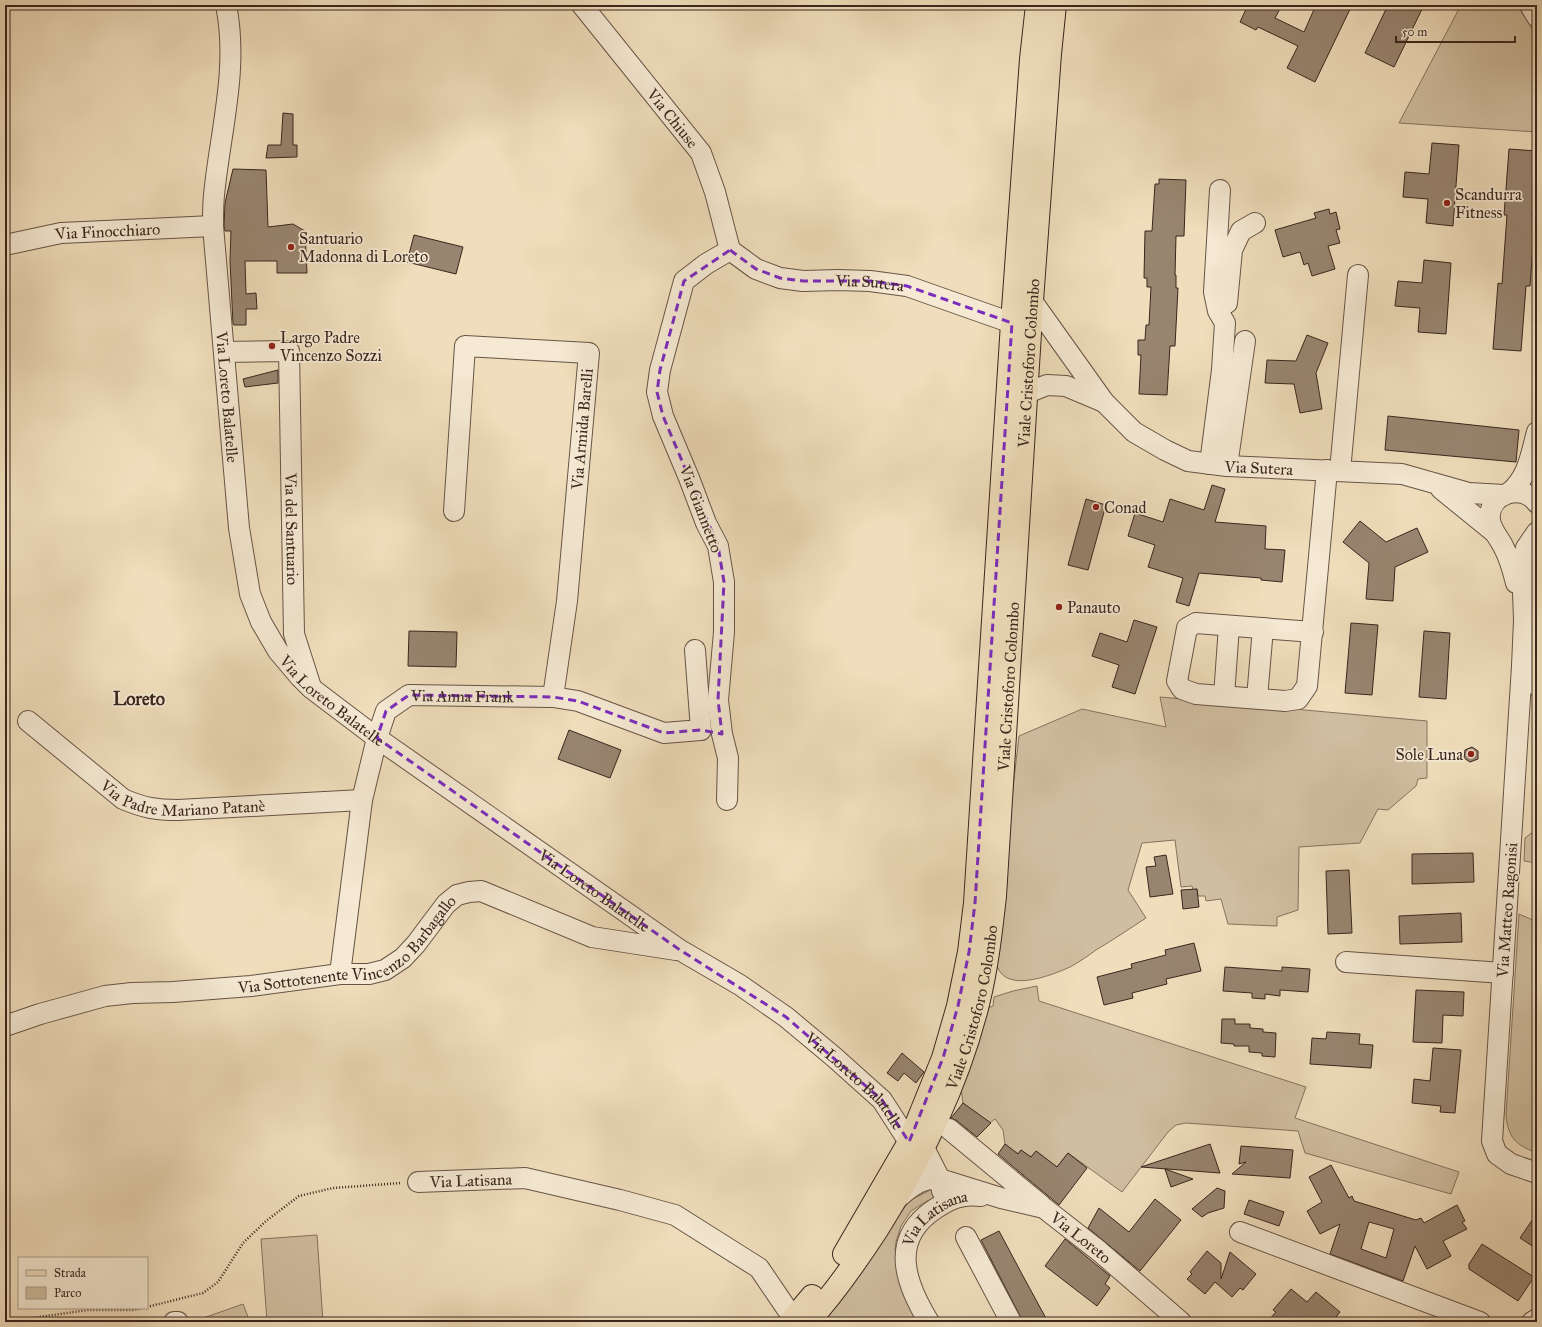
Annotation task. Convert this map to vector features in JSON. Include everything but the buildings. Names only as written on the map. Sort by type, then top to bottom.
[{"type":"main road","name":"Viale Cristoforo Colombo","points":[[797,1321],[825,1304],[862,1252],[895,1200],[917,1145],[943,1058],[958,1006],[969,952],[975,903],[1012,323],[1030,67],[1036,5]]},
{"type":"main road","name":"Viale Cristoforo Colombo","points":[[797,1321],[811,1297],[846,1250],[917,1145],[963,1057],[978,1003],[989,948],[995,896],[1032,301],[1055,5]]},
{"type":"street","name":"Via Loreto Balatelle","points":[[226,5],[230,25],[231,51],[229,85],[214,196],[212,226],[239,528],[250,594],[261,622],[278,651],[300,678],[311,688],[378,738],[680,950],[740,985],[779,1012],[834,1057],[882,1100],[917,1145],[940,1179]]},
{"type":"street","name":"Via Chiuse","points":[[582,5],[701,153],[715,192],[730,250]]},
{"type":"street","points":[[1530,5],[1537,17]]},
{"type":"street","points":[[1220,190],[1214,292],[1218,311],[1225,323]]},
{"type":"street","points":[[1219,465],[1222,370],[1232,250],[1241,231],[1255,224]]},
{"type":"street","name":"Via Finocchiaro","points":[[5,245],[61,233],[212,226]]},
{"type":"street","name":"Via Sutera","points":[[730,250],[756,269],[780,278],[803,281],[870,281],[907,286],[1012,323]]},
{"type":"street","name":"Via Giannetto","points":[[727,800],[728,758],[722,734],[718,700],[724,632],[724,582],[718,546],[706,523],[663,416],[658,392],[660,370],[684,281],[706,264],[730,250]]},
{"type":"street","points":[[1313,632],[1196,623],[1187,628],[1177,681],[1182,689],[1196,694],[1286,701],[1298,699],[1307,686],[1358,275]]},
{"type":"street","points":[[1032,301],[1104,402]]},
{"type":"street","points":[[1219,465],[1245,341]]},
{"type":"street","name":"Via Armida Barelli","points":[[454,511],[465,346],[589,353],[567,600],[553,697]]},
{"type":"street","name":"Via del Santuario","points":[[224,352],[289,351],[294,634],[311,688]]},
{"type":"street","points":[[1027,392],[1047,385],[1066,386],[1104,402]]},
{"type":"street","name":"Via Sutera","points":[[1104,402],[1134,432],[1188,461],[1219,465],[1402,474],[1469,493],[1524,493],[1530,496],[1537,503]]},
{"type":"street","points":[[1528,608],[1510,559],[1490,520],[1492,508],[1499,498],[1517,486],[1525,473],[1537,432]]},
{"type":"street","points":[[1433,483],[1496,534],[1510,542],[1518,543],[1535,535]]},
{"type":"street","points":[[1535,535],[1526,548],[1522,564],[1528,608],[1522,666],[1537,686]]},
{"type":"street","points":[[1224,696],[1229,626]]},
{"type":"street","points":[[1257,698],[1263,628]]},
{"type":"street","points":[[695,650],[701,730]]},
{"type":"street","name":"Via Matteo Ragonisi","points":[[1522,666],[1492,1140],[1497,1154],[1511,1164],[1537,1173]]},
{"type":"street","name":"Via Anna Frank","points":[[340,974],[362,800],[386,711],[409,695],[553,697],[578,701],[664,733],[701,730],[722,734]]},
{"type":"street","name":"Via Padre Mariano Patanè","points":[[28,721],[123,799],[141,807],[157,810],[178,810],[362,800]]},
{"type":"street","name":"Via Sottotenente Vincenzo Barbagallo","points":[[5,1026],[40,1014],[106,996],[132,993],[173,992],[251,986],[340,974],[370,974],[385,970],[403,958],[416,944],[446,904],[457,895],[469,892],[481,891],[592,937],[680,950]]},
{"type":"street","points":[[1346,962],[1503,973]]},
{"type":"street","points":[[949,1130],[1044,1208]]},
{"type":"street","name":"Via Latisana","points":[[418,1182],[525,1178],[620,1200],[675,1215],[759,1268],[797,1321]]},
{"type":"street","points":[[895,1200],[922,1180],[929,1178],[940,1179],[942,1205]]},
{"type":"street","name":"Via Loreto","points":[[940,1179],[1001,1198],[1044,1208],[1099,1251],[1181,1322]]},
{"type":"street","name":"Via Latisana","points":[[928,1322],[914,1295],[907,1273],[905,1256],[909,1238],[917,1225],[930,1212],[959,1196],[970,1195],[1001,1198]]},
{"type":"street","points":[[1240,1232],[1480,1322]]},
{"type":"street","points":[[966,1237],[1011,1322]]},
{"type":"street","points":[[1532,1322],[1537,1319]]},
{"type":"path","name":"Via Latisana","points":[[148,1307],[203,1293],[218,1282],[243,1243],[266,1221],[299,1196],[333,1188],[418,1182]]},
{"type":"path","points":[[25,1319],[88,1310],[138,1309]]},
{"type":"highlighted area","points":[[730,250],[756,269],[780,278],[803,281],[870,281],[907,286],[1012,323],[975,903],[969,952],[958,1006],[943,1058],[909,1142],[882,1100],[786,1017],[680,950],[377,738],[386,711],[409,695],[553,697],[578,701],[664,733],[701,730],[722,734],[718,700],[724,582],[718,546],[663,416],[657,392],[660,370],[684,281]]},
{"type":"green space","points":[[1461,5],[1517,5],[1530,25],[1537,43],[1537,132],[1399,123]]},
{"type":"green space","points":[[1160,697],[1427,721],[1427,778],[1418,779],[1416,786],[1388,810],[1378,809],[1360,843],[1299,847],[1298,910],[1277,917],[1277,926],[1228,924],[1221,899],[1206,901],[1205,896],[1198,896],[1197,889],[1193,890],[1192,886],[1181,887],[1175,840],[1142,843],[1128,890],[1146,918],[1070,967],[1051,975],[1028,980],[1007,978],[1000,972],[996,962],[1007,840],[1019,736],[1082,709],[1166,727]]},
{"type":"green space","points":[[1537,829],[1537,863],[1524,861],[1525,838]]},
{"type":"green space","points":[[1519,914],[1537,922],[1537,1153],[1518,1144],[1514,1140],[1509,1130],[1506,1115]]},
{"type":"green space","points":[[1037,986],[1039,1001],[1306,1087],[1295,1118],[1459,1172],[1451,1194],[1305,1153],[1298,1131],[1186,1123],[1176,1125],[1168,1132],[1122,1192],[1068,1153],[1057,1167],[1036,1151],[1031,1157],[1021,1150],[1018,1154],[1005,1144],[1003,1130],[995,1119],[990,1123],[963,1103],[961,1088],[985,1009],[993,1006],[994,997]]},
{"type":"green space","points":[[932,1189],[934,1199],[927,1201],[911,1211],[901,1226],[895,1250],[920,1322],[821,1322],[858,1277],[903,1209],[911,1200]]},
{"type":"green space","points":[[317,1235],[323,1322],[267,1322],[261,1239]]},
{"type":"green space","points":[[243,1304],[250,1322],[192,1322]]},
{"type":"place","name":"Scandurra Fitness","points":[[1447,203]]},
{"type":"place","name":"Santuario Madonna di Loreto","points":[[291,247]]},
{"type":"place","name":"Largo Padre Vincenzo Sozzi","points":[[272,346]]},
{"type":"place","name":"Conad","points":[[1096,507]]},
{"type":"place","name":"Panauto","points":[[1059,607]]},
{"type":"place","name":"Sole Luna","points":[[1471,754]]},
{"type":"district","name":"Loreto","points":[[139,699]]}]
